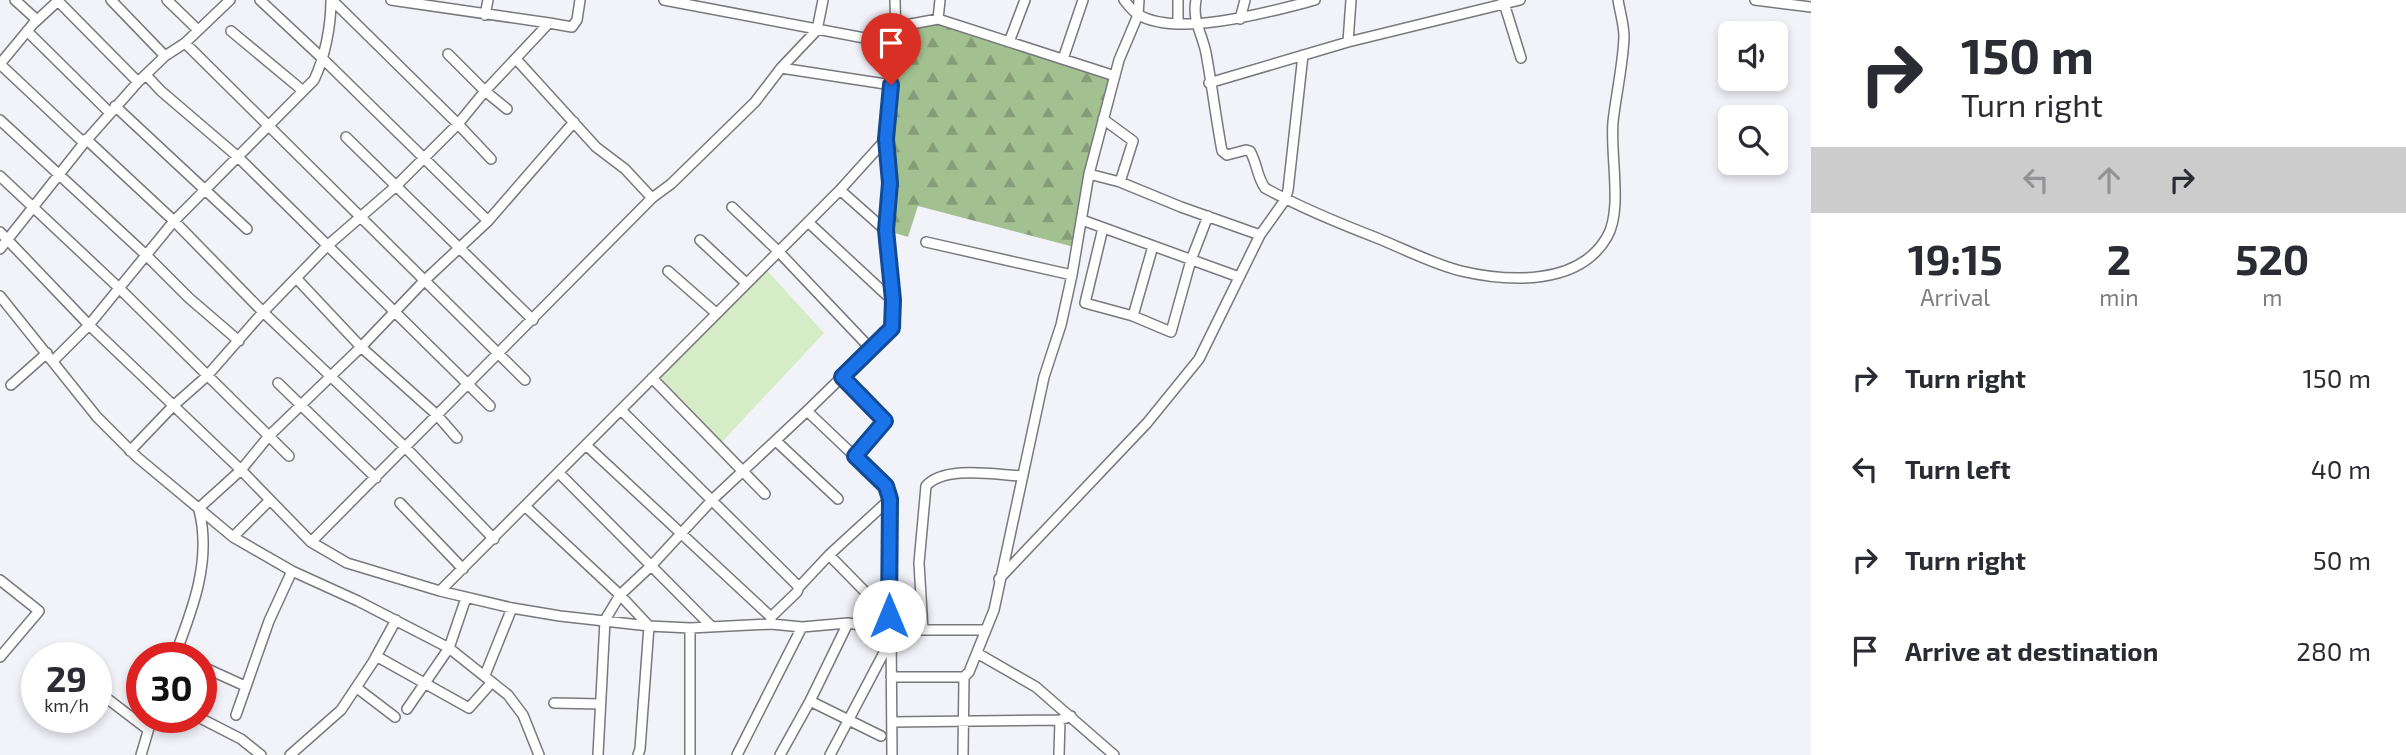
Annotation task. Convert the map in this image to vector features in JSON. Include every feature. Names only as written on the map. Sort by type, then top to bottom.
[{"type":"street","points":[[15,0],[37,20]]},
{"type":"street","points":[[111,0],[165,56]]},
{"type":"street","points":[[167,0],[198,30]]},
{"type":"street","points":[[260,0],[488,221]]},
{"type":"street","points":[[11,385],[89,325],[174,220],[314,80],[322,58],[332,0]]},
{"type":"street","points":[[332,0],[491,159]]},
{"type":"street","points":[[391,0],[572,27],[577,20],[580,0]]},
{"type":"street","points":[[485,15],[488,0]]},
{"type":"street","points":[[664,0],[896,44]]},
{"type":"street","points":[[311,542],[652,198],[671,184],[755,102],[781,68],[817,30],[823,0]]},
{"type":"street","points":[[598,755],[605,621],[620,595],[652,565],[712,500],[892,328],[893,300],[886,230],[890,183],[886,139],[896,44],[895,0]]},
{"type":"street","points":[[938,19],[940,0]]},
{"type":"street","points":[[1009,42],[1025,0]]},
{"type":"street","points":[[1063,59],[1083,0]]},
{"type":"street","points":[[1124,0],[1138,15],[1156,22],[1195,24],[1240,19],[1315,0]]},
{"type":"street","points":[[891,677],[964,677],[970,672],[993,610],[1044,377],[1061,325],[1089,174],[1115,76],[1138,15],[1139,0]]},
{"type":"street","points":[[1178,0],[1178,23]]},
{"type":"street","points":[[1196,0],[1195,24],[1206,53],[1222,152],[1227,155],[1250,151],[1265,188],[1300,208],[1460,271],[1505,278],[1546,276],[1574,269],[1599,248],[1614,222],[1613,122],[1624,35],[1618,0]]},
{"type":"street","points":[[1240,19],[1245,0]]},
{"type":"street","points":[[1348,42],[1351,0]]},
{"type":"street","points":[[1209,83],[1348,42],[1520,0]]},
{"type":"street","points":[[1755,0],[1811,7]]},
{"type":"street","points":[[490,406],[237,156],[142,78],[59,1],[37,20],[0,64],[174,220],[263,312],[405,447],[494,539]]},
{"type":"street","points":[[0,249],[3,236],[32,206],[113,109],[165,56],[185,43],[228,1]]},
{"type":"street","points":[[1503,2],[1521,58]]},
{"type":"street","points":[[895,27],[938,19],[1115,76]]},
{"type":"street","points":[[130,451],[173,406],[207,376],[263,312],[327,246],[395,187],[458,124],[549,23]]},
{"type":"street","points":[[27,31],[205,188],[247,229]]},
{"type":"street","points":[[231,31],[302,90]]},
{"type":"street","points":[[185,43],[525,380]]},
{"type":"street","points":[[0,45],[8,53]]},
{"type":"street","points":[[448,54],[507,109]]},
{"type":"street","points":[[999,580],[1147,423],[1199,359],[1260,235],[1285,200],[1303,55]]},
{"type":"street","points":[[516,59],[596,147],[625,169],[652,198]]},
{"type":"street","points":[[781,68],[891,85]]},
{"type":"street","points":[[1103,118],[1133,141],[1120,182]]},
{"type":"street","points":[[0,120],[146,255],[188,298],[239,341]]},
{"type":"street","points":[[199,509],[241,470],[268,437],[361,347],[424,281],[488,221],[574,122]]},
{"type":"street","points":[[346,137],[533,320]]},
{"type":"street","points":[[440,591],[840,190],[886,139]]},
{"type":"street","points":[[1089,174],[1120,182],[1260,235]]},
{"type":"street","points":[[0,176],[119,288],[289,456]]},
{"type":"street","points":[[840,190],[886,230]]},
{"type":"street","points":[[732,207],[871,349]]},
{"type":"street","points":[[1103,228],[1084,303],[1133,316],[1171,332],[1191,260],[1208,216]]},
{"type":"street","points":[[1082,220],[1239,277]]},
{"type":"street","points":[[808,222],[893,300]]},
{"type":"street","points":[[3,236],[89,325],[241,470],[311,542],[347,563],[466,598],[560,617],[690,628],[771,621],[803,627],[848,624],[889,630],[985,630]]},
{"type":"street","points":[[701,240],[746,283]]},
{"type":"street","points":[[926,242],[1072,275]]},
{"type":"street","points":[[1133,316],[1153,246]]},
{"type":"street","points":[[668,271],[716,313]]},
{"type":"street","points":[[297,279],[361,347],[437,415],[457,438]]},
{"type":"street","points":[[0,296],[97,417],[130,451],[233,537],[292,571],[449,648],[485,675],[519,708],[539,755]]},
{"type":"street","points":[[842,377],[885,421],[855,456]]},
{"type":"street","points":[[652,378],[765,494]]},
{"type":"street","points":[[278,383],[376,478]]},
{"type":"street","points":[[621,410],[799,587]]},
{"type":"street","points":[[807,411],[886,486],[890,499],[892,755]]},
{"type":"street","points":[[776,441],[838,499]]},
{"type":"street","points":[[586,445],[682,532],[771,621]]},
{"type":"street","points":[[559,473],[710,626]]},
{"type":"street","points":[[923,630],[919,563],[926,486],[933,479],[956,473],[1023,476]]},
{"type":"street","points":[[771,621],[829,555],[890,499]]},
{"type":"street","points":[[233,537],[270,500]]},
{"type":"street","points":[[400,503],[463,569]]},
{"type":"street","points":[[526,507],[620,595],[649,626],[638,755]]},
{"type":"street","points":[[183,642],[194,607],[205,546],[199,509]]},
{"type":"street","points":[[829,555],[889,616]]},
{"type":"street","points":[[236,715],[269,621],[292,571]]},
{"type":"street","points":[[0,580],[39,611],[1,653]]},
{"type":"street","points":[[407,709],[449,648],[466,598]]},
{"type":"street","points":[[485,675],[512,608]]},
{"type":"street","points":[[290,755],[328,723],[357,688],[396,620]]},
{"type":"street","points":[[780,755],[848,624]]},
{"type":"street","points":[[737,755],[803,627]]},
{"type":"street","points":[[690,628],[690,755]]},
{"type":"street","points":[[833,754],[890,642]]},
{"type":"street","points":[[977,653],[1036,687],[1114,755]]},
{"type":"street","points":[[376,656],[469,708],[492,682]]},
{"type":"street","points":[[217,673],[245,686]]},
{"type":"street","points":[[963,755],[964,677]]},
{"type":"street","points":[[357,688],[395,717]]},
{"type":"street","points":[[810,701],[881,736]]},
{"type":"street","points":[[112,702],[126,713]]},
{"type":"street","points":[[554,703],[600,704]]},
{"type":"street","points":[[892,722],[1060,720],[1071,716]]},
{"type":"street","points":[[1059,755],[1060,720]]},
{"type":"street","points":[[217,727],[241,739],[261,755]]},
{"type":"street","points":[[141,755],[146,733]]},
{"type":"green space","points":[[938,19],[1115,76],[1078,248],[918,206],[908,237],[885,230],[886,139],[895,50],[905,51],[906,37],[896,36],[895,27]]},
{"type":"green space","points":[[763,266],[824,333],[719,445],[652,378]]},
{"type":"route","points":[[889,616],[890,499],[886,486],[855,456],[885,421],[842,377],[892,328],[893,300],[886,230],[890,183],[886,139],[891,85]]}]
